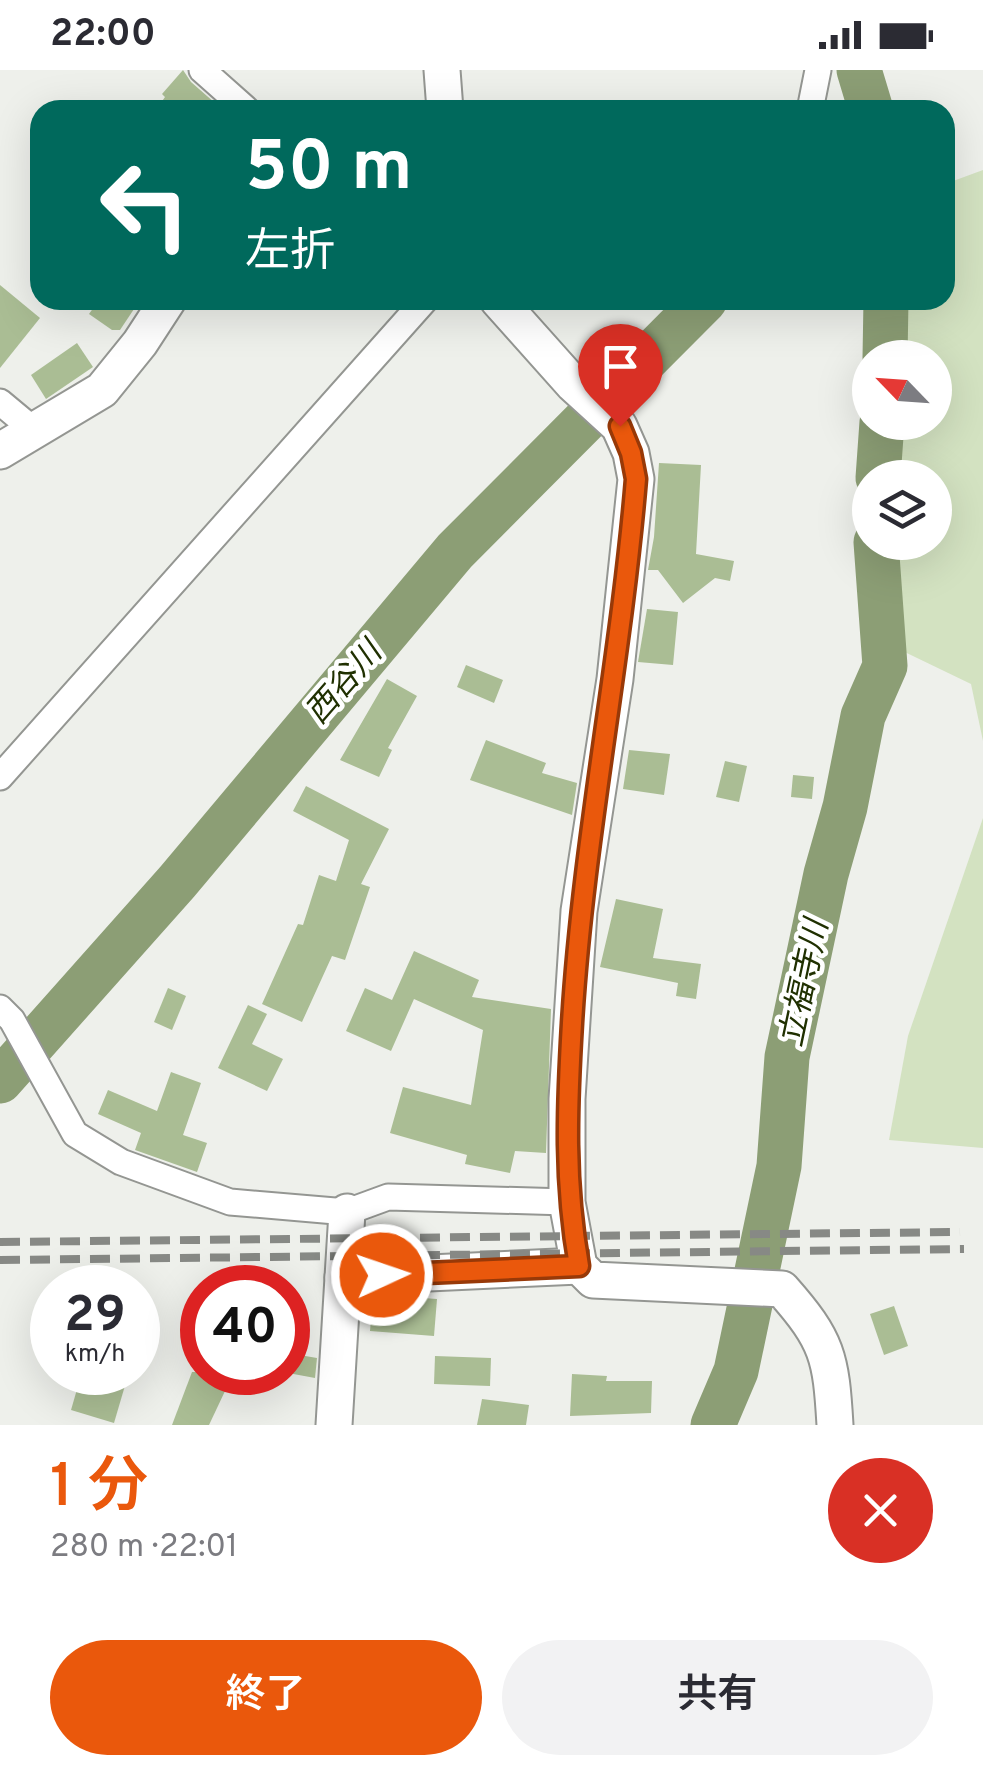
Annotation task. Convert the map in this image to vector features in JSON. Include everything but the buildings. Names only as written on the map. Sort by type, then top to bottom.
[{"type":"street","points":[[202,70],[236,100]]},
{"type":"street","points":[[812,100],[818,70]]},
{"type":"street","points":[[0,451],[102,390],[162,310]]},
{"type":"street","points":[[0,777],[416,310]]},
{"type":"street","points":[[507,310],[572,384],[620,426],[636,479],[615,680],[579,911],[568,1099],[567,1202],[579,1266],[593,1280],[782,1289],[814,1325],[832,1369],[835,1425]]},
{"type":"street","points":[[0,402],[36,432]]},
{"type":"street","points":[[6,1014],[74,1134],[120,1162],[230,1202],[347,1212],[388,1197],[567,1202]]},
{"type":"street","points":[[334,1425],[347,1212]]},
{"type":"street","points":[[343,1277],[579,1266]]},
{"type":"green space","points":[[983,170],[983,741],[971,684],[886,643],[886,560],[952,560],[952,460],[892,460],[893,440],[952,440],[952,340],[901,340],[904,310],[955,310],[955,180]]},
{"type":"green space","points":[[983,818],[983,1148],[889,1140],[908,1036]]},
{"type":"waterway","name":"西谷川","points":[[859,70],[868,100]]},
{"type":"waterway","name":"西谷川","points":[[0,1081],[177,882],[455,551],[695,310]]},
{"type":"waterway","name":"立福寺川","points":[[885,340],[886,310]]},
{"type":"waterway","name":"立福寺川","points":[[879,460],[881,440]]},
{"type":"waterway","name":"立福寺川","points":[[713,1425],[736,1371],[779,1166],[787,1057],[826,874],[845,807],[863,716],[885,666],[877,560]]},
{"type":"railway","points":[[0,1242],[960,1232]]},
{"type":"railway","points":[[0,1260],[964,1249]]},
{"type":"route","points":[[382,1275],[579,1266],[567,1202],[566,1137],[579,911],[615,680],[636,479],[620,426]]}]
